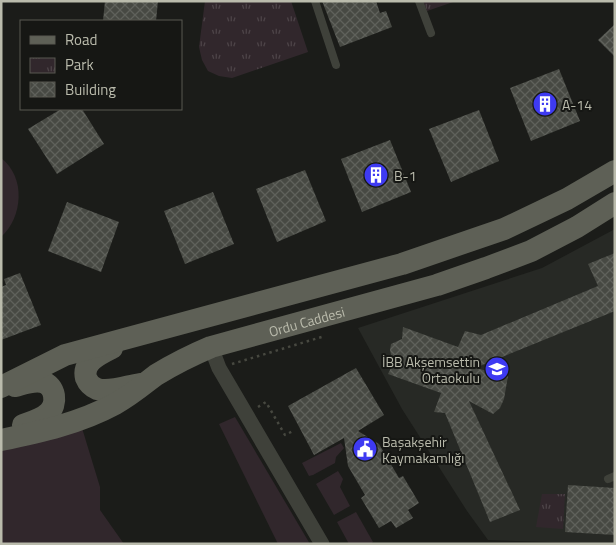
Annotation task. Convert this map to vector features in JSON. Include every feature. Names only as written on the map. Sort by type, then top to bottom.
[{"type":"main road","points":[[1,388],[66,355],[402,264],[504,229],[566,199],[615,171]]},
{"type":"main road","name":"Ordu Caddesi","points":[[1,440],[91,416],[132,394],[182,359],[211,347],[437,285],[486,268],[538,247],[577,227],[615,203]]},
{"type":"main road","points":[[146,383],[108,390],[97,389],[89,384],[86,376],[86,367],[94,358],[149,331]]},
{"type":"main road","points":[[1,388],[31,382],[43,382],[50,386],[55,401],[52,409],[46,415],[1,434]]},
{"type":"street","points":[[211,347],[219,368],[322,544]]},
{"type":"lane","points":[[315,1],[336,65]]},
{"type":"lane","points":[[419,1],[431,32]]},
{"type":"path","points":[[245,413],[266,402],[285,435],[292,431]]},
{"type":"shaded area","name":"İBB Akşemsettin Ortaokulu","points":[[615,229],[615,544],[488,540],[467,511],[402,409],[358,328],[542,268]]},
{"type":"green space","points":[[205,1],[291,1],[308,52],[232,78],[219,76],[208,71],[202,60],[199,47]]},
{"type":"green space","points":[[423,1],[456,1],[427,11]]},
{"type":"green space","points":[[1,158],[15,176],[19,197],[14,219],[1,237]]},
{"type":"green space","points":[[235,417],[310,544],[278,544],[219,424]]},
{"type":"green space","points":[[82,428],[100,487],[100,510],[124,544],[1,544],[1,446]]},
{"type":"green space","points":[[341,443],[344,448],[336,457],[335,463],[309,476],[302,463]]},
{"type":"green space","points":[[338,471],[343,479],[340,487],[350,506],[334,515],[316,484]]},
{"type":"green space","points":[[542,494],[565,494],[563,529],[536,527]]},
{"type":"green space","points":[[356,512],[373,542],[370,544],[349,544],[337,522]]},
{"type":"building","points":[[105,1],[158,1],[156,20],[103,20]]},
{"type":"building","points":[[322,1],[376,1],[380,13],[386,11],[392,27],[340,47]]},
{"type":"building","points":[[615,24],[615,57],[598,40]]},
{"type":"building","name":"A-14","points":[[559,69],[580,121],[531,141],[510,88]]},
{"type":"building","points":[[59,110],[83,110],[104,144],[57,174],[28,129]]},
{"type":"building","points":[[479,110],[499,161],[451,182],[429,129]]},
{"type":"building","name":"B-1","points":[[390,140],[411,192],[362,212],[341,159]]},
{"type":"building","points":[[305,170],[326,221],[277,242],[256,189]]},
{"type":"building","points":[[213,192],[234,244],[185,264],[164,211]]},
{"type":"building","points":[[67,202],[119,222],[101,272],[48,251]]},
{"type":"building","name":"İBB Akşemsettin Ortaokulu","points":[[615,253],[615,311],[475,368],[508,376],[504,399],[500,408],[493,414],[469,401],[520,510],[490,522],[445,413],[434,412],[441,393],[388,374],[393,364],[390,350],[391,344],[402,339],[403,327],[458,347],[465,331],[481,335],[598,286],[588,264]]},
{"type":"building","points":[[20,273],[41,325],[1,340],[1,287],[6,285],[4,279]]},
{"type":"building","name":"Başakşehir Kaymakamlığı","points":[[356,368],[384,415],[358,431],[379,444],[399,478],[403,476],[419,503],[408,510],[413,518],[396,528],[391,521],[379,528],[361,498],[365,495],[348,466],[344,438],[314,455],[288,406]]},
{"type":"building","points":[[568,485],[615,488],[615,535],[565,532]]},
{"type":"place","name":"A-14","points":[[545,104]]},
{"type":"place","name":"B-1","points":[[376,175]]},
{"type":"place","name":"İBB Akşemsettin Ortaokulu","points":[[497,369]]},
{"type":"place","name":"Başakşehir Kaymakamlığı","points":[[365,449]]}]
